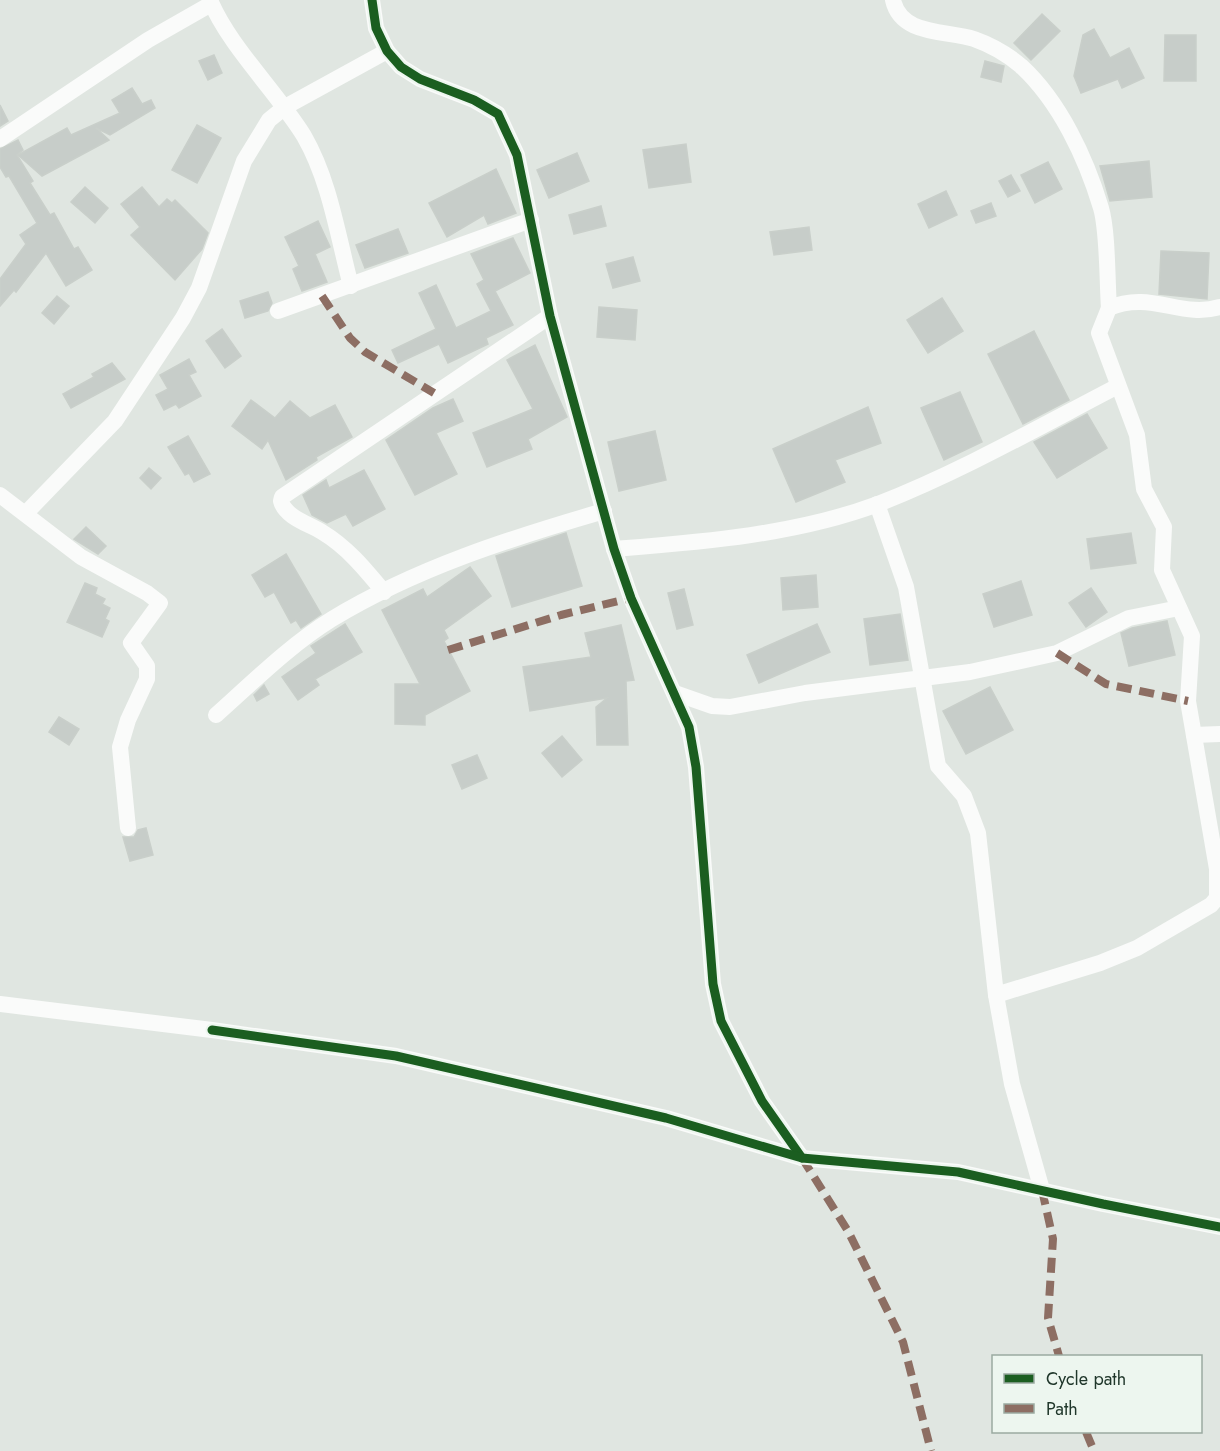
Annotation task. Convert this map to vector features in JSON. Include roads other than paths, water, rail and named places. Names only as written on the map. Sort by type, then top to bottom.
[{"type":"street","points":[[372,0],[376,28],[387,51],[401,67],[420,79],[474,100],[498,114],[517,154],[550,315],[614,549],[632,598],[689,727],[696,767],[713,984],[721,1021],[762,1101],[801,1158]]},
{"type":"street","points":[[893,0],[900,16],[906,22],[933,31],[972,39],[999,50],[1021,66],[1046,95],[1071,133],[1101,210],[1109,308],[1099,333],[1137,435],[1144,489],[1164,527],[1162,570],[1192,636],[1188,701],[1217,869],[1219,900],[1211,906],[1137,948],[1100,963],[996,995]]},
{"type":"street","points":[[0,139],[148,40],[210,2],[243,53],[285,107],[306,139],[321,174],[351,286]]},
{"type":"street","points":[[26,513],[115,421],[159,356],[199,288],[244,161],[269,120],[285,107],[387,51]]},
{"type":"street","points":[[278,311],[531,220]]},
{"type":"street","points":[[1109,308],[1125,301],[1144,301],[1191,309],[1209,310],[1220,307]]},
{"type":"street","points":[[384,592],[357,559],[325,533],[285,509],[281,501],[282,497],[550,315]]},
{"type":"street","points":[[614,549],[689,542],[758,532],[827,519],[877,504],[951,470],[1118,386]]},
{"type":"street","points":[[0,495],[81,557],[158,599],[160,603],[131,643],[147,666],[147,679],[128,720],[120,747],[128,828]]},
{"type":"street","points":[[877,504],[906,587],[938,766],[964,796],[978,833],[996,995],[1012,1084],[1042,1190]]},
{"type":"street","points":[[216,715],[276,661],[331,620],[384,592],[511,539],[604,511]]},
{"type":"street","points":[[675,693],[712,706],[730,707],[805,693],[969,672],[1057,653],[1129,618],[1179,608]]},
{"type":"street","points":[[1194,735],[1220,734]]},
{"type":"street","points":[[0,1004],[212,1030],[396,1056],[666,1118],[801,1158],[958,1172],[1220,1227]]}]
